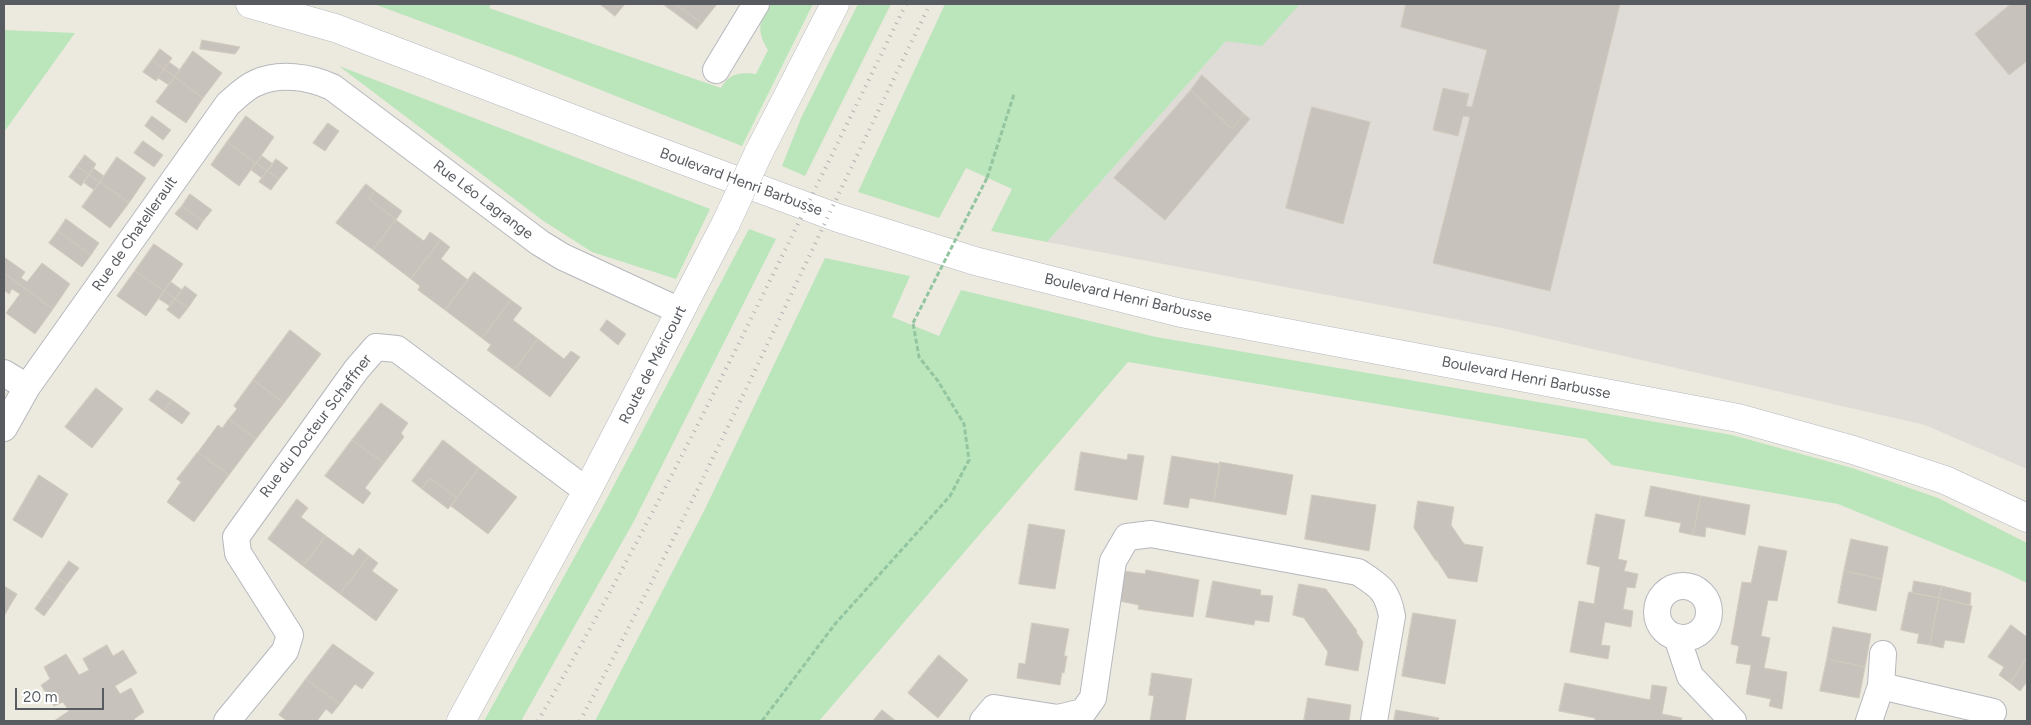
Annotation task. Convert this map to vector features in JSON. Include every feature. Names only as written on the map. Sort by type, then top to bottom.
[{"type":"main road","name":"Boulevard Henri Barbusse","points":[[250,4],[335,28],[838,218],[975,261],[1181,313],[1738,418],[1853,450],[1945,480],[2027,518]]},
{"type":"main road","name":"Route de Méricourt","points":[[461,721],[587,491],[726,223],[758,154],[835,4]]},
{"type":"street","points":[[716,70],[756,4]]},
{"type":"street","name":"Rue de Chatellerault","points":[[4,428],[27,387],[228,104],[255,83],[277,77],[294,78]]},
{"type":"street","name":"Rue Léo Lagrange","points":[[294,78],[318,81],[350,98],[540,243],[563,257],[680,311]]},
{"type":"street","name":"Rue du Docteur Schaffner","points":[[227,721],[285,651],[290,635],[238,553],[236,537],[356,370],[376,347],[397,349],[587,491]]},
{"type":"street","points":[[4,373],[27,387]]},
{"type":"street","points":[[983,721],[994,708],[1058,718],[1083,712],[1093,698],[1113,561],[1127,537],[1152,534],[1358,572],[1377,585],[1389,600],[1392,616],[1374,721]]},
{"type":"street","points":[[1677,637],[1690,676],[1733,721]]},
{"type":"street","points":[[1869,721],[1881,686],[1883,654]]},
{"type":"street","points":[[1881,686],[1993,712]]},
{"type":"path","points":[[762,721],[835,624],[950,496],[969,460],[964,424],[938,381],[919,357],[913,323],[987,178],[1014,94]]},
{"type":"shaded area","points":[[1259,4],[2027,4],[2027,469],[1925,425],[1497,327],[1047,242]]},
{"type":"green space","points":[[374,4],[491,4],[489,8],[721,88],[732,76],[745,73],[756,74],[768,50],[762,37],[760,26],[771,4],[813,4],[742,146],[520,58]]},
{"type":"green space","points":[[858,4],[891,4],[805,176],[782,166],[801,118]]},
{"type":"green space","points":[[945,4],[1300,4],[1262,46],[1226,41],[1047,242],[991,231],[1012,189],[966,168],[939,218],[858,192]]},
{"type":"green space","points":[[4,30],[75,33],[4,132]]},
{"type":"green space","points":[[339,66],[710,209],[676,279],[592,252],[542,220]]},
{"type":"green space","points":[[749,229],[776,239],[634,521],[521,721],[484,721],[604,504]]},
{"type":"green space","points":[[825,258],[910,276],[892,317],[939,336],[961,290],[1156,337],[1732,435],[1852,468],[1938,498],[2027,543],[2027,583],[1838,504],[1612,465],[1586,439],[1128,362],[819,721],[595,721],[705,509]]},
{"type":"building","points":[[600,4],[625,4],[615,16]]},
{"type":"building","points":[[663,4],[676,4],[702,23],[697,29]]},
{"type":"building","points":[[676,4],[717,4],[702,23]]},
{"type":"building","points":[[1406,4],[1620,4],[1550,291],[1433,263],[1470,117],[1463,116],[1458,136],[1433,130],[1443,88],[1469,94],[1466,106],[1472,107],[1487,50],[1401,27]]},
{"type":"building","points":[[2011,4],[2027,4],[2027,61],[2009,75],[1975,34]]},
{"type":"building","points":[[202,40],[240,47],[235,54],[200,49]]},
{"type":"building","points":[[160,49],[172,58],[164,69],[152,60]]},
{"type":"building","points":[[193,51],[222,73],[203,98],[175,77]]},
{"type":"building","points":[[152,60],[164,69],[156,81],[143,72]]},
{"type":"building","points":[[169,62],[180,70],[175,77],[164,69]]},
{"type":"building","points":[[164,69],[175,77],[169,85],[158,78]]},
{"type":"building","points":[[1202,75],[1244,114],[1232,129],[1191,90]]},
{"type":"building","points":[[175,77],[203,98],[186,123],[156,102]]},
{"type":"building","points":[[1191,90],[1232,129],[1244,114],[1250,119],[1165,220],[1114,178]]},
{"type":"building","points":[[1312,107],[1370,122],[1343,224],[1286,208]]},
{"type":"building","points":[[152,116],[171,130],[163,140],[145,126]]},
{"type":"building","points":[[246,116],[274,137],[256,163],[227,142]]},
{"type":"building","points":[[328,123],[339,131],[325,151],[313,143]]},
{"type":"building","points":[[143,141],[163,155],[154,167],[134,153]]},
{"type":"building","points":[[227,142],[256,163],[239,186],[211,165]]},
{"type":"building","points":[[85,155],[96,164],[89,175],[77,166]]},
{"type":"building","points":[[262,156],[273,164],[267,171],[256,163]]},
{"type":"building","points":[[117,157],[146,178],[129,203],[100,182]]},
{"type":"building","points":[[276,159],[288,168],[279,179],[267,171]]},
{"type":"building","points":[[256,163],[267,171],[262,178],[251,170]]},
{"type":"building","points":[[77,166],[89,175],[81,186],[69,177]]},
{"type":"building","points":[[93,168],[104,176],[100,182],[89,175]]},
{"type":"building","points":[[267,171],[279,179],[271,190],[259,182]]},
{"type":"building","points":[[89,175],[100,182],[94,190],[83,182]]},
{"type":"building","points":[[100,182],[129,203],[110,228],[82,207]]},
{"type":"building","points":[[366,184],[375,191],[369,199],[396,220],[373,250],[336,223]]},
{"type":"building","points":[[375,191],[402,211],[396,220],[369,199]]},
{"type":"building","points":[[190,194],[212,210],[203,221],[182,206]]},
{"type":"building","points":[[182,206],[203,221],[197,230],[175,214]]},
{"type":"building","points":[[66,219],[99,243],[91,255],[58,231]]},
{"type":"building","points":[[396,220],[424,241],[430,232],[441,240],[411,279],[373,250]]},
{"type":"building","points":[[58,231],[91,255],[82,267],[49,243]]},
{"type":"building","points":[[441,240],[450,247],[441,259],[468,280],[445,310],[418,290],[420,286],[411,279]]},
{"type":"building","points":[[154,244],[183,264],[164,291],[135,271]]},
{"type":"building","points":[[4,257],[25,272],[21,278],[27,282],[42,263],[70,284],[53,309],[4,273]]},
{"type":"building","points":[[135,271],[164,291],[146,316],[117,296]]},
{"type":"building","points":[[474,272],[511,300],[482,338],[445,310]]},
{"type":"building","points":[[4,273],[53,309],[35,334],[6,313],[20,294],[12,289],[9,294],[4,290]]},
{"type":"building","points":[[171,282],[182,290],[175,299],[164,291]]},
{"type":"building","points":[[185,286],[197,295],[188,308],[175,299]]},
{"type":"building","points":[[164,291],[175,299],[170,306],[159,299]]},
{"type":"building","points":[[175,299],[188,308],[179,319],[167,310]]},
{"type":"building","points":[[511,300],[522,308],[513,320],[538,339],[514,370],[487,350],[491,345],[482,338]]},
{"type":"building","points":[[607,320],[626,334],[618,345],[600,330]]},
{"type":"building","points":[[290,330],[321,354],[284,403],[253,380]]},
{"type":"building","points":[[538,339],[564,359],[571,351],[580,357],[550,397],[514,370]]},
{"type":"building","points":[[253,380],[284,403],[256,439],[229,419],[237,409],[234,406]]},
{"type":"building","points":[[96,388],[123,409],[92,448],[65,427]]},
{"type":"building","points":[[157,390],[172,400],[164,411],[149,400]]},
{"type":"building","points":[[172,400],[190,413],[182,424],[164,411]]},
{"type":"building","points":[[381,403],[408,423],[401,433],[404,437],[384,463],[352,440]]},
{"type":"building","points":[[229,419],[256,439],[229,475],[198,452],[218,425],[222,428]]},
{"type":"building","points":[[352,440],[384,463],[365,488],[371,493],[363,504],[325,476]]},
{"type":"building","points":[[443,440],[479,468],[457,498],[430,478],[422,489],[412,481]]},
{"type":"building","points":[[198,452],[229,475],[194,522],[167,502],[181,482],[177,479]]},
{"type":"building","points":[[1081,452],[1127,460],[1128,454],[1144,456],[1137,500],[1075,490]]},
{"type":"building","points":[[1172,456],[1220,464],[1214,502],[1190,498],[1188,508],[1164,504]]},
{"type":"building","points":[[1220,462],[1293,475],[1286,515],[1214,502]]},
{"type":"building","points":[[479,468],[517,497],[488,534],[451,506]]},
{"type":"building","points":[[39,475],[68,494],[42,538],[13,520]]},
{"type":"building","points":[[430,478],[457,498],[448,509],[422,489]]},
{"type":"building","points":[[1651,486],[1701,496],[1693,535],[1679,532],[1681,523],[1645,516]]},
{"type":"building","points":[[1312,495],[1376,505],[1369,551],[1305,539]]},
{"type":"building","points":[[1701,496],[1750,505],[1745,535],[1706,527],[1705,537],[1693,535]]},
{"type":"building","points":[[297,499],[308,508],[301,517],[326,536],[303,566],[268,539]]},
{"type":"building","points":[[1418,501],[1454,507],[1451,525],[1464,544],[1483,547],[1477,582],[1448,578],[1414,528]]},
{"type":"building","points":[[1596,514],[1625,520],[1618,559],[1627,561],[1624,571],[1638,574],[1635,588],[1627,587],[1623,609],[1633,611],[1631,627],[1605,622],[1601,645],[1610,646],[1608,659],[1570,652],[1579,601],[1594,604],[1600,567],[1587,564]]},
{"type":"building","points":[[1029,524],[1065,530],[1055,589],[1019,584]]},
{"type":"building","points":[[326,536],[353,556],[359,548],[369,556],[340,594],[303,566]]},
{"type":"building","points":[[1851,539],[1888,547],[1882,579],[1844,571]]},
{"type":"building","points":[[1759,546],[1787,551],[1777,601],[1768,600],[1761,636],[1770,638],[1764,668],[1787,672],[1782,709],[1769,706],[1771,699],[1746,694],[1751,665],[1736,663],[1739,646],[1731,644],[1742,582],[1751,583]]},
{"type":"building","points":[[369,556],[378,563],[372,571],[398,590],[376,621],[340,594]]},
{"type":"building","points":[[69,561],[79,568],[67,584],[57,578]]},
{"type":"building","points":[[1146,570],[1199,580],[1193,617],[1138,609],[1139,605],[1119,601],[1124,571],[1145,574]]},
{"type":"building","points":[[1844,571],[1882,579],[1876,611],[1838,603]]},
{"type":"building","points":[[57,578],[67,584],[55,601],[45,595]]},
{"type":"building","points":[[1213,581],[1261,590],[1260,595],[1273,596],[1269,622],[1255,620],[1254,625],[1206,617]]},
{"type":"building","points":[[1914,581],[1942,586],[1939,598],[1912,593]]},
{"type":"building","points":[[1299,584],[1326,589],[1357,631],[1363,642],[1358,671],[1325,665],[1328,652],[1304,618],[1293,615]]},
{"type":"building","points":[[4,586],[17,594],[4,616]]},
{"type":"building","points":[[1942,586],[1971,593],[1970,605],[1939,598]]},
{"type":"building","points":[[1909,592],[1939,598],[1930,645],[1917,643],[1919,634],[1901,630]]},
{"type":"building","points":[[45,595],[55,601],[44,616],[35,609]]},
{"type":"building","points":[[1939,598],[1972,606],[1964,643],[1945,640],[1943,648],[1930,645]]},
{"type":"building","points":[[1413,613],[1456,620],[1445,684],[1402,676]]},
{"type":"building","points":[[1032,623],[1069,629],[1064,656],[1067,656],[1060,685],[1017,678],[1019,663],[1025,664]]},
{"type":"building","points":[[2011,625],[2027,637],[2027,658],[2010,683],[1999,675],[2004,667],[1988,657]]},
{"type":"building","points":[[1833,627],[1871,634],[1865,667],[1827,659]]},
{"type":"building","points":[[333,644],[374,673],[362,689],[355,684],[340,704],[306,679]]},
{"type":"building","points":[[107,645],[113,656],[123,650],[137,673],[115,686],[120,694],[131,688],[144,712],[134,719],[135,721],[54,721],[69,711],[63,702],[54,706],[41,685],[50,679],[44,667],[66,654],[79,675],[89,670],[83,659]]},
{"type":"building","points":[[939,655],[968,680],[938,718],[908,693]]},
{"type":"building","points":[[2027,658],[2027,684],[2020,691],[2010,683]]},
{"type":"building","points":[[1827,659],[1865,667],[1859,698],[1820,691]]},
{"type":"building","points":[[1152,673],[1192,679],[1185,721],[1150,721],[1154,696],[1149,695]]},
{"type":"building","points":[[306,679],[340,704],[332,714],[326,709],[317,721],[287,721],[279,715]]},
{"type":"building","points":[[1565,683],[1650,700],[1652,685],[1667,687],[1662,714],[1682,718],[1681,721],[1595,721],[1595,718],[1559,711]]},
{"type":"building","points":[[1308,698],[1351,705],[1349,721],[1304,721]]},
{"type":"building","points":[[882,710],[896,721],[873,721]]},
{"type":"building","points":[[1396,710],[1439,718],[1438,721],[1394,721]]},
{"type":"railway","points":[[538,721],[635,545],[728,366],[906,4]]},
{"type":"railway","points":[[580,721],[715,454],[930,4]]}]
